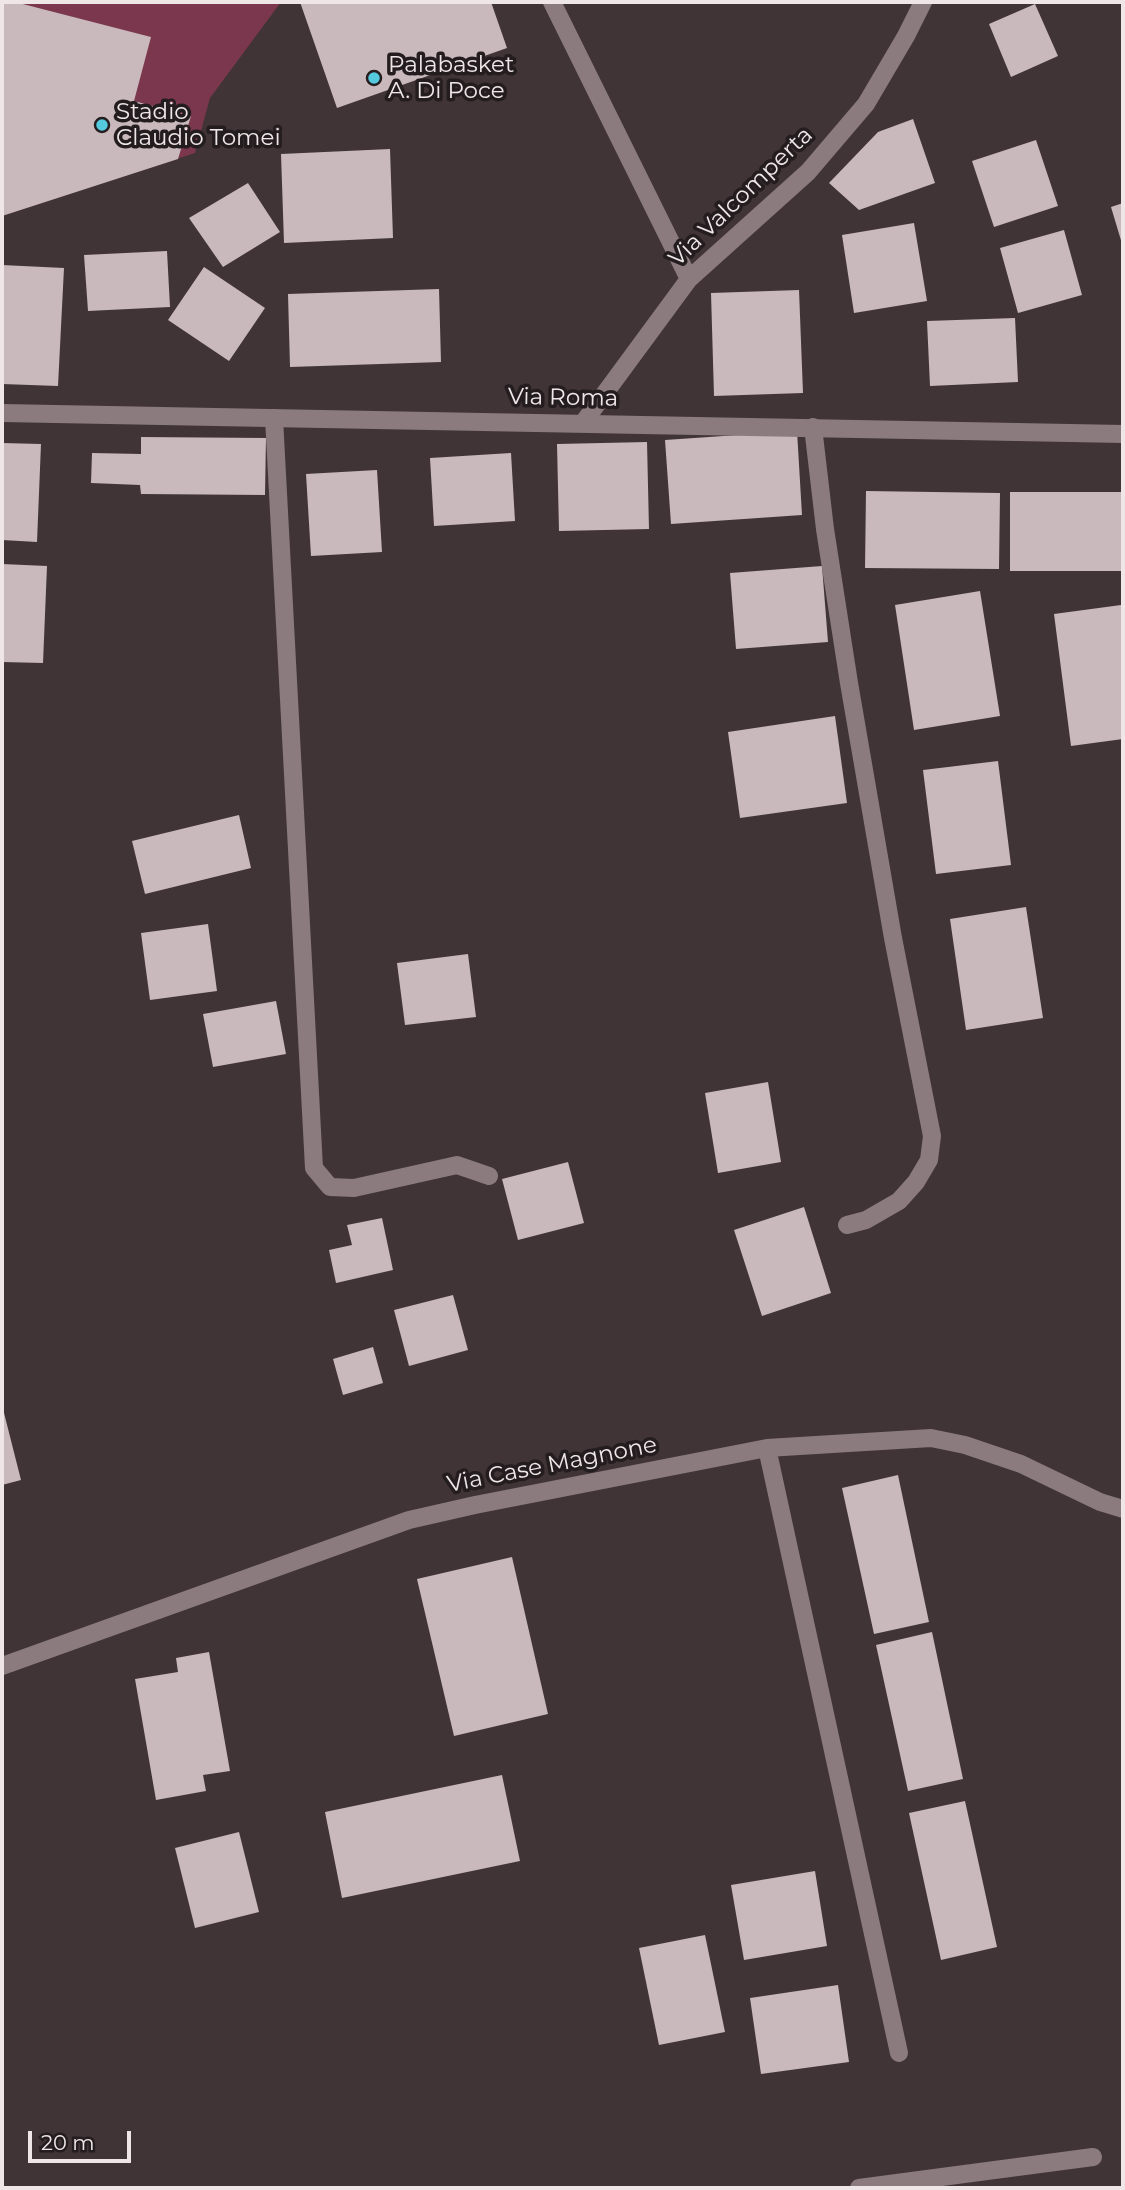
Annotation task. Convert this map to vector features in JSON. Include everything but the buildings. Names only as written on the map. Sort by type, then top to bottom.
[{"type":"street","points":[[552,2],[689,279]]},
{"type":"street","name":"Via Valcomperta","points":[[583,423],[689,279],[808,172],[866,104],[923,2]]},
{"type":"street","name":"Via Roma","points":[[2,412],[1123,433]]},
{"type":"street","points":[[274,418],[314,1168],[330,1187],[354,1188],[457,1165],[489,1176]]},
{"type":"street","points":[[813,427],[825,529],[849,682],[893,938],[932,1136],[929,1160],[916,1182],[898,1201],[866,1220],[848,1226]]},
{"type":"street","name":"Via Case Magnone","points":[[2,1666],[409,1520],[767,1448],[931,1438],[965,1445],[1021,1464],[1100,1502],[1123,1510]]},
{"type":"street","points":[[767,1448],[899,2053]]},
{"type":"street","points":[[859,2188],[1093,2157]]},
{"type":"shaded area","name":"Stadio Claudio Tomei","points":[[2,2],[281,2],[210,98],[195,153],[2,216]]},
{"type":"place","name":"Palabasket A. Di Poce","points":[[374,78]]},
{"type":"place","name":"Stadio Claudio Tomei","points":[[102,125]]}]
